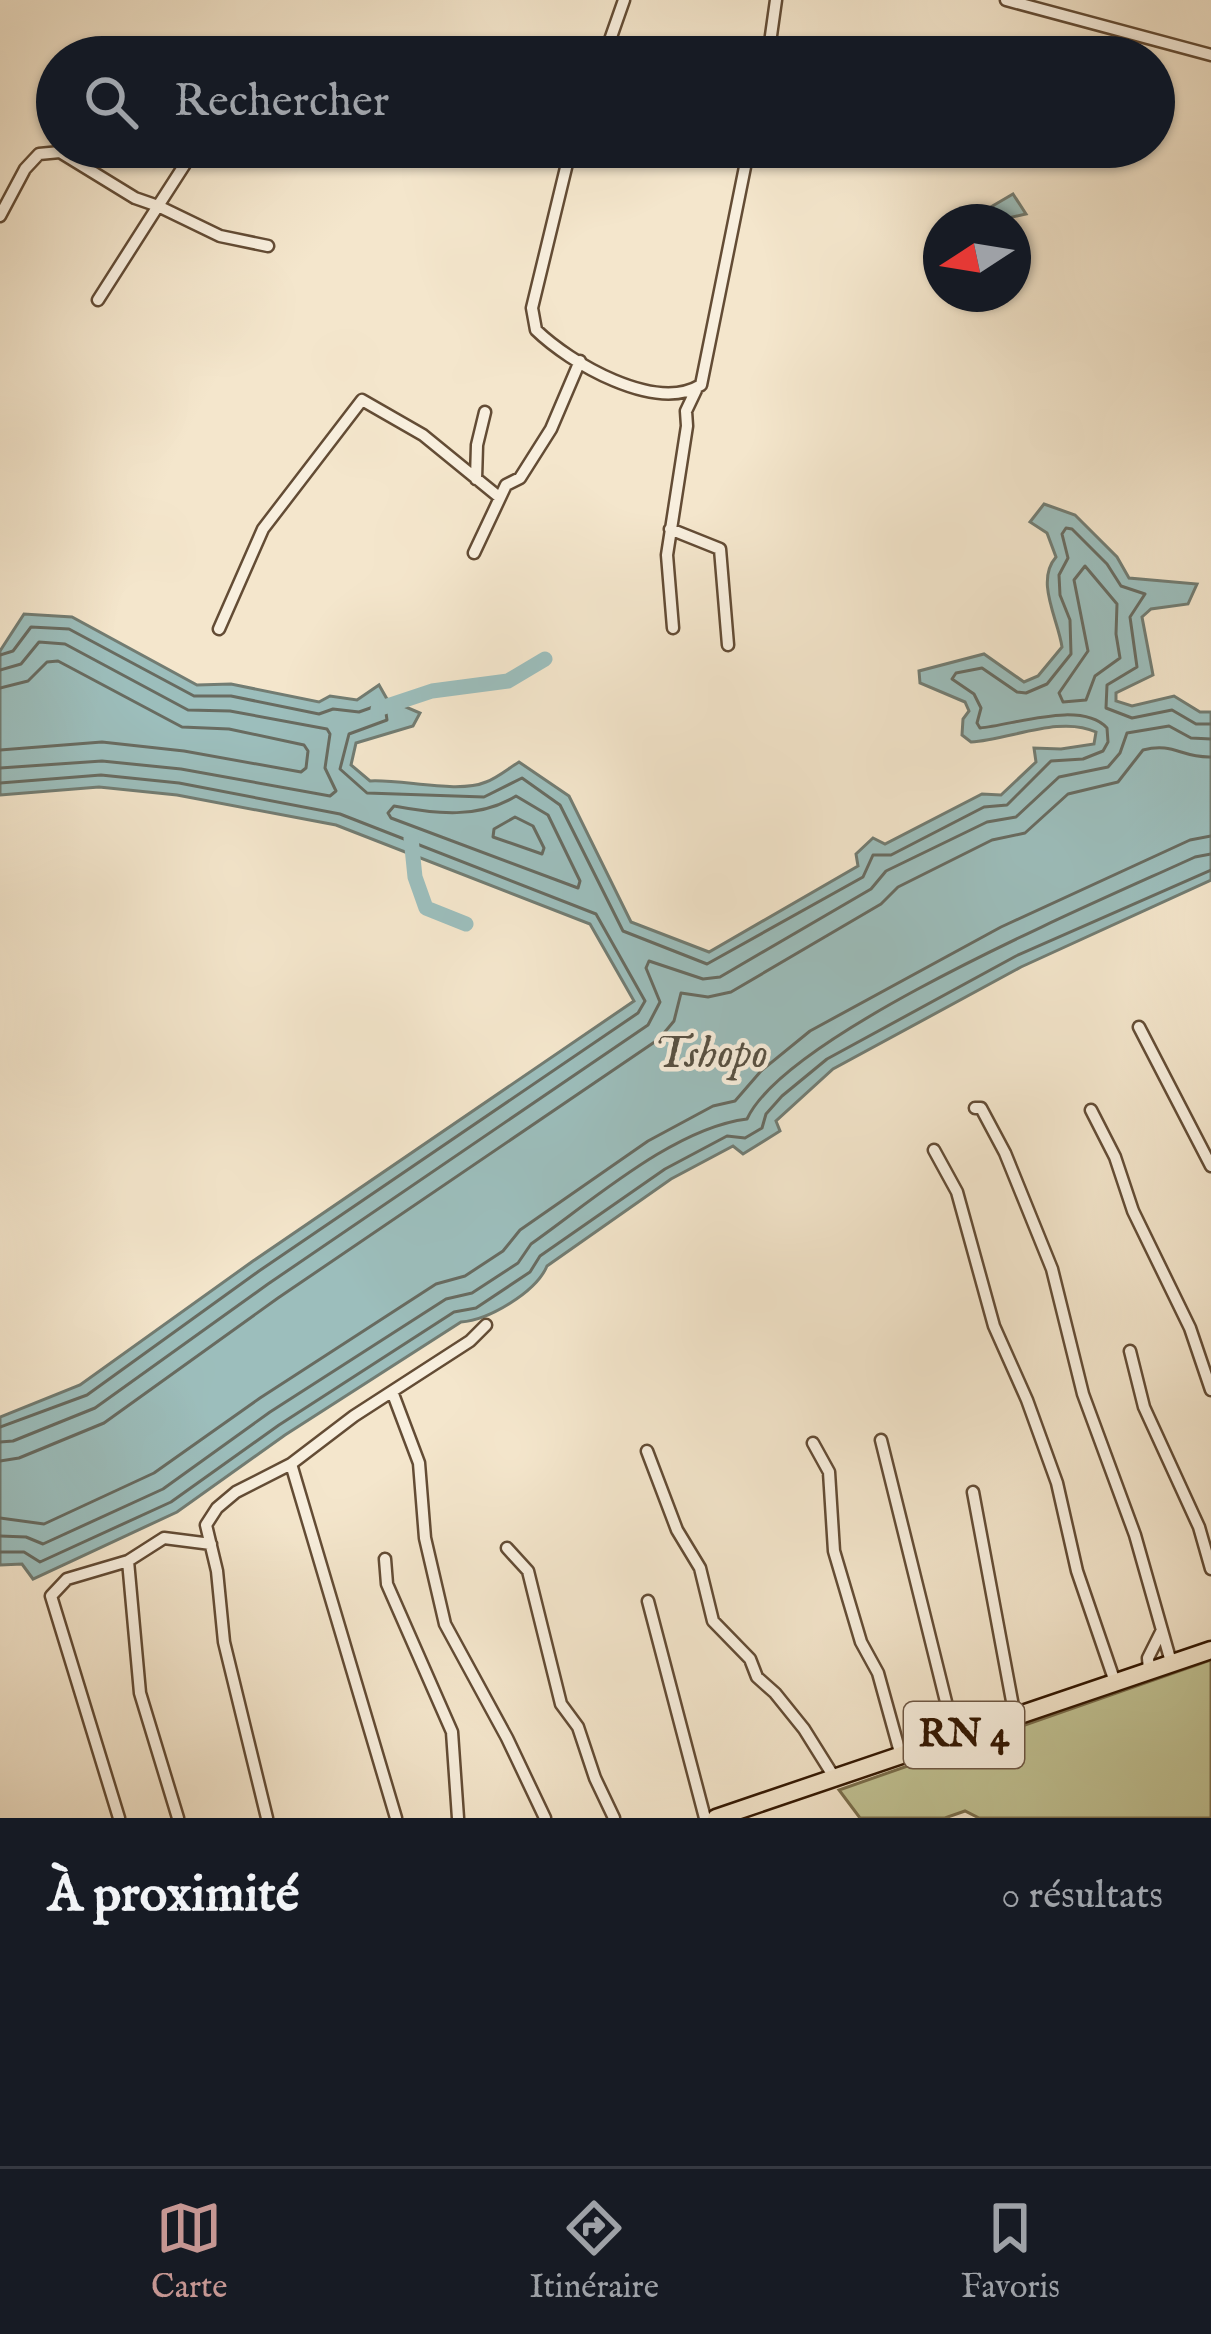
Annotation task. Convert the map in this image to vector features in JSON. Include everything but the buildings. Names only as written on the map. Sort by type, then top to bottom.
[{"type":"highway","name":"RN 4","points":[[718,1818],[1211,1650]]},
{"type":"street","points":[[611,36],[624,0]]},
{"type":"street","points":[[771,36],[776,0]]},
{"type":"street","points":[[1006,0],[1143,36]]},
{"type":"street","points":[[1175,45],[1211,55]]},
{"type":"street","points":[[0,216],[4,199],[36,157]]},
{"type":"street","points":[[86,168],[135,198],[220,236],[268,246]]},
{"type":"street","points":[[98,300],[181,168]]},
{"type":"street","points":[[566,168],[532,308],[536,329],[604,376],[641,391],[696,390]]},
{"type":"street","points":[[673,628],[667,555],[686,411],[701,386],[744,168]]},
{"type":"street","points":[[474,553],[506,485],[520,478],[550,429],[580,361]]},
{"type":"street","points":[[219,629],[263,529],[362,400],[423,435],[499,497]]},
{"type":"street","points":[[476,479],[485,412]]},
{"type":"street","points":[[670,529],[720,549],[728,646]]},
{"type":"street","points":[[1139,1027],[1211,1166]]},
{"type":"street","points":[[975,1108],[981,1108],[1005,1153],[1052,1269],[1083,1394],[1135,1535],[1171,1662]]},
{"type":"street","points":[[1091,1110],[1115,1157],[1132,1211],[1191,1331],[1211,1390]]},
{"type":"street","points":[[934,1150],[957,1192],[994,1326],[1057,1483],[1077,1571],[1115,1682]]},
{"type":"street","points":[[267,1818],[224,1642],[205,1528],[217,1508],[260,1477],[291,1464],[354,1416],[470,1341],[486,1325]]},
{"type":"street","points":[[1130,1351],[1144,1407],[1199,1527],[1211,1569]]},
{"type":"street","points":[[393,1394],[419,1463],[425,1538],[445,1624],[544,1818]]},
{"type":"street","points":[[881,1440],[955,1738]]},
{"type":"street","points":[[813,1443],[829,1472],[833,1551],[861,1642],[878,1673],[901,1756]]},
{"type":"street","points":[[647,1451],[677,1530],[700,1568],[712,1621],[750,1659],[758,1677],[804,1729],[834,1777]]},
{"type":"street","points":[[291,1464],[396,1818]]},
{"type":"street","points":[[973,1492],[1016,1717]]},
{"type":"street","points":[[119,1818],[51,1596],[67,1579],[128,1562],[164,1538],[211,1544]]},
{"type":"street","points":[[507,1548],[528,1571],[561,1704],[578,1727],[614,1818]]},
{"type":"street","points":[[385,1559],[387,1584],[452,1732],[458,1818]]},
{"type":"street","points":[[128,1562],[140,1693],[178,1818]]},
{"type":"street","points":[[648,1601],[718,1818]]},
{"type":"street","points":[[1148,1670],[1148,1658],[1162,1630]]},
{"type":"green space","points":[[1211,1660],[1211,1818],[979,1818],[965,1811],[945,1818],[860,1818],[839,1790]]},
{"type":"water","points":[[1013,194],[1020,204],[996,204]]},
{"type":"water","name":"Tshopo","points":[[1044,504],[1075,515],[1117,557],[1129,578],[1197,584],[1188,604],[1151,609],[1142,617],[1153,675],[1116,693],[1116,701],[1132,706],[1174,696],[1200,712],[1211,712],[1211,880],[1021,967],[833,1069],[776,1121],[780,1131],[743,1154],[733,1146],[671,1179],[547,1266],[510,1303],[461,1322],[285,1435],[177,1512],[33,1579],[22,1564],[0,1565],[0,1417],[80,1385],[634,1001],[590,924],[336,825],[177,795],[99,787],[0,795],[0,651],[24,614],[72,617],[197,685],[231,684],[319,702],[330,696],[357,700],[379,685],[387,699],[420,713],[413,726],[356,743],[351,765],[370,781],[474,785],[519,762],[569,796],[631,922],[709,952],[858,866],[856,854],[873,838],[885,844],[982,794],[1001,795],[1036,762],[1034,748],[1094,744],[1096,732],[1067,726],[971,742],[962,735],[969,711],[965,702],[920,683],[919,671],[984,654],[1024,682],[1038,676],[1062,647],[1048,589],[1056,557],[1047,533],[1030,522]]},
{"type":"waterway","points":[[378,709],[432,691],[508,681],[545,659]]},
{"type":"waterway","points":[[411,838],[415,877],[426,908],[466,924]]}]
